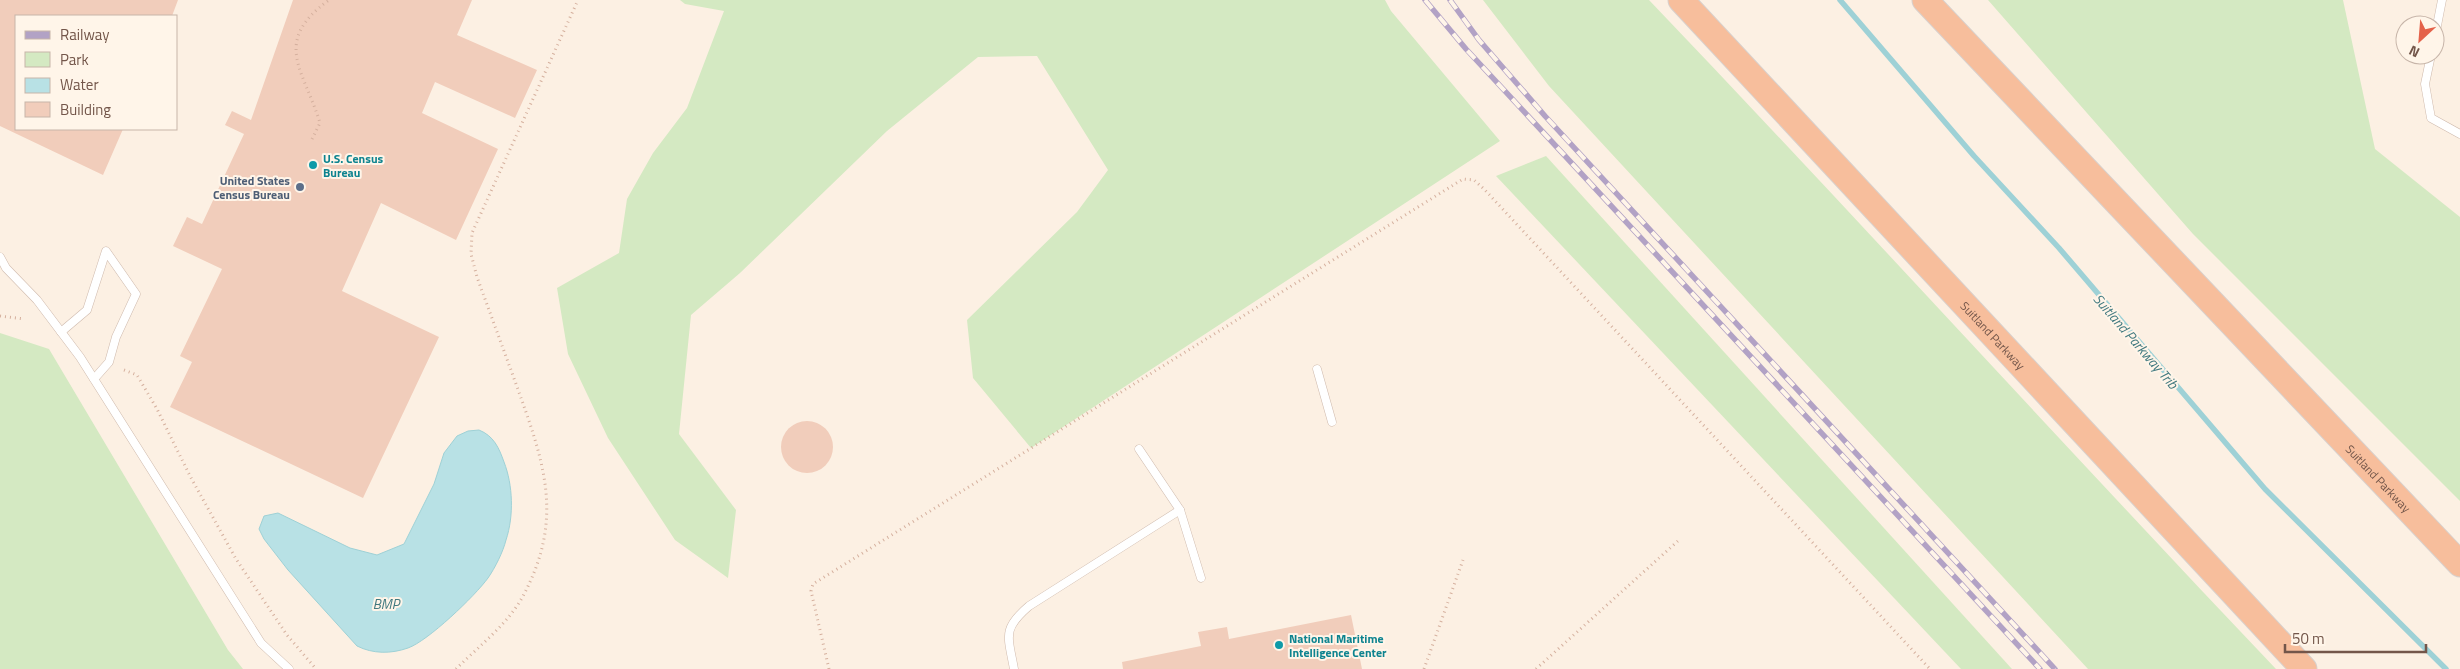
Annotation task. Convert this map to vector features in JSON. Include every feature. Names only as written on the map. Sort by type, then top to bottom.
[{"type":"highway","name":"Suitland Parkway","points":[[1681,0],[2304,669]]},
{"type":"highway","name":"Suitland Parkway","points":[[1926,0],[2460,564]]},
{"type":"lane","points":[[2439,15],[2442,0]]},
{"type":"lane","points":[[2429,65],[2425,84],[2431,118],[2460,134]]},
{"type":"lane","points":[[61,332],[87,310],[106,251],[136,294],[116,337],[109,362],[94,379]]},
{"type":"lane","points":[[0,257],[6,268],[38,300],[94,379],[261,643],[289,669]]},
{"type":"lane","points":[[1317,368],[1332,422]]},
{"type":"lane","points":[[1139,449],[1180,510],[1201,578]]},
{"type":"lane","points":[[1014,669],[1009,640],[1010,629],[1014,619],[1029,606],[1180,510]]},
{"type":"path","points":[[312,138],[320,123],[313,102],[299,75],[296,46],[300,30],[316,10],[329,0]]},
{"type":"path","points":[[456,669],[511,613],[523,598],[537,566],[546,534],[546,480],[538,446],[477,277],[471,254],[472,233],[578,0]]},
{"type":"path","points":[[829,669],[811,591],[813,584],[1463,179],[1474,180],[1484,188],[1930,669]]},
{"type":"path","points":[[0,316],[24,320]]},
{"type":"path","points":[[124,370],[137,375],[236,559],[287,636],[316,669]]},
{"type":"path","points":[[1536,669],[1679,540]]},
{"type":"path","points":[[1424,669],[1462,560]]},
{"type":"green space","points":[[680,0],[1385,0],[1391,11],[1500,141],[1031,448],[973,378],[967,320],[1077,212],[1108,170],[1037,56],[978,57],[887,131],[740,273],[691,315],[679,434],[736,510],[728,578],[675,540],[608,438],[568,354],[557,288],[619,253],[627,199],[653,153],[687,108],[724,11],[685,4]]},
{"type":"green space","points":[[1483,0],[1649,0],[2276,669],[2088,669],[1549,86]]},
{"type":"green space","points":[[1988,0],[2343,0],[2375,149],[2460,217],[2460,501],[2193,234]]},
{"type":"green space","points":[[1546,156],[2012,669],[1961,669],[1496,176]]},
{"type":"green space","points":[[0,333],[49,349],[228,650],[243,669],[0,669]]},
{"type":"water","name":"BMP","points":[[479,430],[489,436],[498,447],[507,471],[511,490],[509,531],[503,550],[493,570],[482,586],[462,606],[439,628],[417,644],[402,650],[389,652],[369,651],[357,646],[288,570],[264,539],[259,529],[264,516],[278,513],[350,548],[377,555],[404,544],[434,484],[444,453],[457,436],[468,431]]},
{"type":"building","points":[[0,0],[178,0],[172,15],[15,15],[15,130],[123,130],[103,175],[0,126]]},
{"type":"building","points":[[293,0],[472,0],[457,35],[537,70],[515,118],[435,82],[422,113],[498,149],[456,240],[381,203],[342,291],[439,337],[363,498],[170,407],[192,362],[180,356],[222,269],[173,246],[187,217],[202,224],[244,134],[225,125],[232,111],[251,120]]},
{"type":"building","points":[[802,421],[812,421],[826,428],[833,442],[833,452],[826,466],[812,473],[802,473],[792,469],[785,462],[781,452],[781,442],[785,432],[792,425]]},
{"type":"building","name":"National Maritime Intelligence Center","points":[[1351,615],[1362,669],[1123,669],[1122,662],[1201,646],[1198,632],[1227,627],[1229,639]]},
{"type":"waterway","name":"Suitland Parkway Trib","points":[[1840,0],[1974,156],[2059,248],[2265,489],[2446,669]]},
{"type":"railway","points":[[1425,0],[1466,49],[2040,669]]},
{"type":"railway","points":[[1450,0],[1479,40],[1545,116],[2055,669]]},
{"type":"place","name":"U.S. Census Bureau","points":[[313,165]]},
{"type":"place","name":"United States Census Bureau","points":[[300,187]]},
{"type":"place","name":"National Maritime Intelligence Center","points":[[1279,645]]}]
